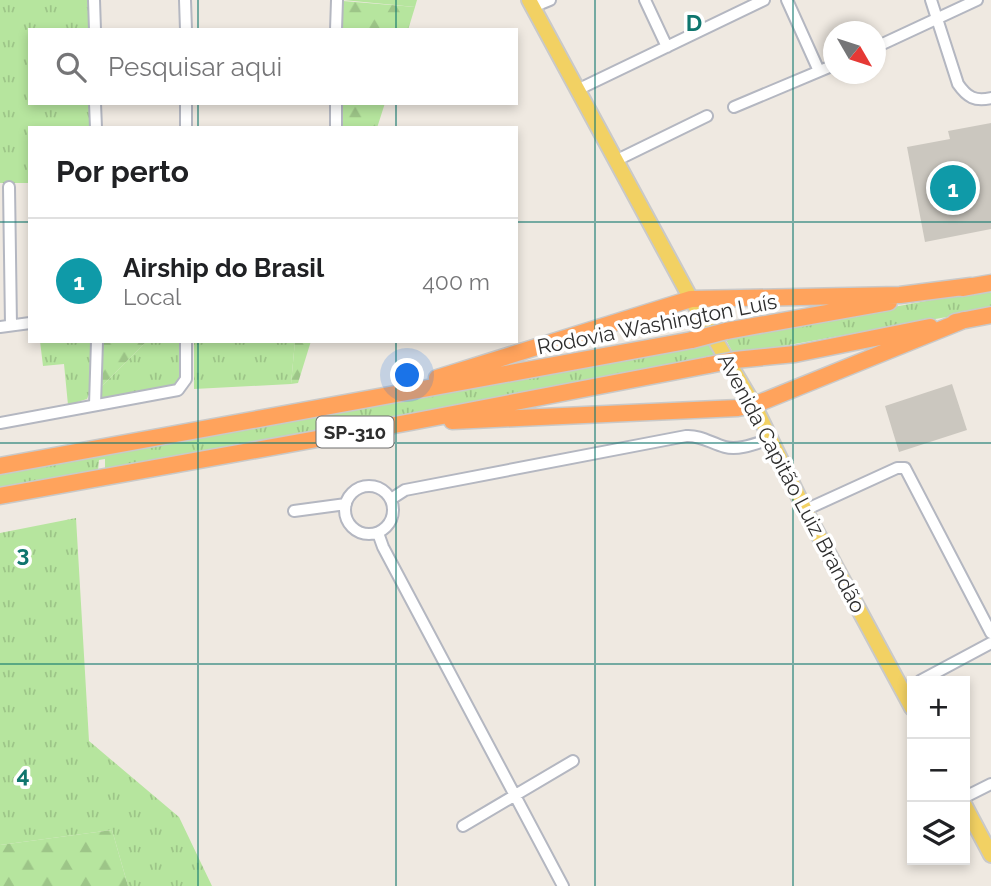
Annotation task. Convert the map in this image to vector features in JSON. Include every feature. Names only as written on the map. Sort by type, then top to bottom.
[{"type":"highway","name":"Rodovia Washington Luís","points":[[0,466],[991,283]]},
{"type":"highway","points":[[377,397],[691,299],[900,295],[971,286]]},
{"type":"highway","name":"SP-310","points":[[0,496],[411,422],[736,359],[795,354],[991,315]]},
{"type":"highway","points":[[411,422],[637,414],[754,405],[964,320]]},
{"type":"main road","name":"Avenida Capitão Luiz Brandão","points":[[531,4],[691,299],[754,405],[806,510],[907,686]]},
{"type":"main road","points":[[970,815],[991,855]]},
{"type":"street","points":[[94,0],[95,28]]},
{"type":"street","points":[[185,0],[186,28]]},
{"type":"street","points":[[336,28],[337,0]]},
{"type":"street","points":[[531,4],[550,0]]},
{"type":"street","points":[[645,0],[667,47]]},
{"type":"street","points":[[577,90],[764,0]]},
{"type":"street","points":[[788,0],[819,71]]},
{"type":"street","points":[[931,0],[958,84],[965,94],[975,99],[991,97]]},
{"type":"street","points":[[886,42],[977,0]]},
{"type":"street","points":[[734,107],[823,69]]},
{"type":"street","points":[[96,105],[96,126]]},
{"type":"street","points":[[186,105],[187,126]]},
{"type":"street","points":[[336,105],[336,126]]},
{"type":"street","points":[[615,161],[707,116]]},
{"type":"street","points":[[9,187],[5,326],[28,323]]},
{"type":"street","points":[[95,405],[97,343]]},
{"type":"street","points":[[0,423],[171,393],[182,387],[186,379],[186,343]]},
{"type":"street","points":[[391,499],[405,490],[686,436],[695,435],[727,448],[771,439]]},
{"type":"street","points":[[806,510],[902,467],[908,472],[991,633]]},
{"type":"street","points":[[367,485],[383,490],[391,499],[394,510],[391,521],[378,533],[366,534],[355,530],[346,516],[346,504],[351,494],[367,485]]},
{"type":"street","points":[[294,511],[346,504]]},
{"type":"street","points":[[378,533],[563,886]]},
{"type":"street","points":[[929,676],[991,643]]},
{"type":"street","points":[[463,826],[573,761]]},
{"type":"street","points":[[970,794],[991,783]]},
{"type":"green space","points":[[0,0],[88,0],[88,28],[28,28],[28,105],[89,105],[89,126],[28,126],[28,183],[0,183]]},
{"type":"green space","points":[[343,0],[417,0],[415,7]]},
{"type":"green space","points":[[343,1],[415,7],[409,28],[343,28]]},
{"type":"green space","points":[[342,105],[384,105],[378,126],[342,126]]},
{"type":"green space","points":[[991,289],[991,308],[958,315],[738,354],[732,351],[725,338]]},
{"type":"green space","points":[[710,341],[717,354],[707,359],[105,473],[105,459],[99,460],[98,471],[0,490],[0,471]]},
{"type":"green space","points":[[40,343],[91,343],[91,390],[87,399],[68,405],[64,364],[43,366]]},
{"type":"green space","points":[[99,343],[145,343],[98,390]]},
{"type":"green space","points":[[145,343],[182,343],[184,371],[177,386],[103,400],[99,398],[98,390]]},
{"type":"green space","points":[[194,343],[295,343],[291,384],[194,389]]},
{"type":"green space","points":[[295,343],[310,343],[298,383],[291,384]]},
{"type":"green space","points":[[76,518],[89,741],[179,817],[212,886],[128,886],[112,830],[0,845],[0,533]]},
{"type":"green space","points":[[112,830],[128,886],[0,886],[0,845]]},
{"type":"building","points":[[991,123],[991,229],[925,242],[907,147],[950,139],[948,131]]},
{"type":"building","points":[[952,384],[967,430],[899,452],[885,406]]},
{"type":"place","name":"Airship do Brasil","points":[[953,188]]}]
